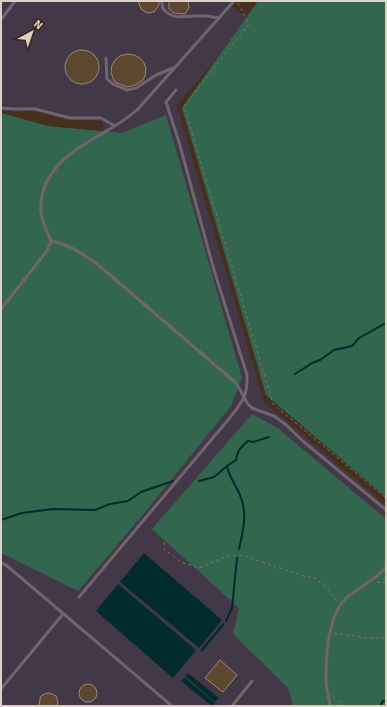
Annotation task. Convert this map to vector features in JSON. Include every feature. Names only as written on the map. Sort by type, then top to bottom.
[{"type":"lane","points":[[1,20],[15,1]]},
{"type":"lane","points":[[1,309],[47,251],[51,241],[41,212],[43,192],[50,176],[59,163],[96,137],[129,118],[235,1]]},
{"type":"lane","points":[[162,3],[163,9],[168,14],[179,18],[210,16],[219,18]]},
{"type":"lane","points":[[106,58],[107,79],[113,84],[127,90],[136,88],[156,74],[175,67]]},
{"type":"lane","points":[[79,597],[228,420],[244,399],[248,387],[247,375],[214,270],[179,142],[166,102],[176,90]]},
{"type":"lane","points":[[1,108],[35,109],[70,118],[101,118],[115,126]]},
{"type":"lane","points":[[51,241],[62,243],[96,263],[236,383],[243,394],[244,399],[252,408],[274,416],[285,424],[304,442],[386,510]]},
{"type":"lane","points":[[1,563],[6,565],[172,706]]},
{"type":"lane","points":[[330,706],[326,679],[329,635],[332,619],[338,607],[348,596],[371,581],[386,567]]},
{"type":"lane","points":[[1,689],[63,614]]},
{"type":"lane","points":[[232,706],[252,681]]},
{"type":"path","points":[[235,1],[249,24],[184,106],[272,404],[386,498]]},
{"type":"path","points":[[164,542],[164,549],[181,562],[199,568],[234,554],[304,576],[315,578],[332,593],[338,602],[338,607]]},
{"type":"path","points":[[371,581],[386,583]]},
{"type":"path","points":[[329,635],[342,634],[365,639],[386,637]]},
{"type":"path","points":[[328,693],[345,706]]},
{"type":"shaded area","points":[[1,1],[236,1],[232,6],[248,19],[236,36],[176,106],[181,118],[264,402],[386,505],[386,706],[1,706],[1,304],[94,133],[104,128],[101,121],[67,119],[32,110],[17,112],[1,111]]},
{"type":"green space","points":[[258,1],[386,1],[386,497],[266,395],[182,108]]},
{"type":"green space","points":[[1,113],[48,126],[122,133],[166,115],[242,378],[231,406],[141,517],[78,591],[1,553]]},
{"type":"green space","points":[[252,414],[279,429],[386,519],[386,706],[293,706],[288,688],[233,634],[239,608],[152,529]]},
{"type":"water","points":[[144,553],[222,620],[199,648],[120,582]]},
{"type":"water","points":[[118,584],[196,650],[173,678],[96,611]]},
{"type":"water","points":[[223,623],[225,624],[202,652],[200,650]]},
{"type":"water","points":[[188,673],[219,698],[215,702],[185,676]]},
{"type":"water","points":[[184,677],[215,703],[212,706],[181,681]]},
{"type":"building","points":[[138,1],[159,1],[159,5],[154,12],[147,13],[141,9]]},
{"type":"building","points":[[169,1],[188,1],[189,8],[185,14],[174,13],[169,9]]},
{"type":"building","points":[[85,50],[94,55],[98,60],[98,74],[94,79],[89,83],[79,84],[75,83],[66,74],[65,64],[66,60],[75,51]]},
{"type":"building","points":[[127,54],[140,58],[146,69],[143,80],[135,85],[127,87],[115,82],[111,72],[112,65],[115,60],[120,56]]},
{"type":"building","points":[[220,660],[237,675],[223,692],[205,678]]},
{"type":"building","points":[[88,684],[94,687],[97,693],[94,699],[88,702],[82,699],[79,693],[82,687]]},
{"type":"building","points":[[47,693],[56,696],[58,702],[57,706],[39,706],[41,696]]},
{"type":"waterway","points":[[295,374],[334,350],[352,346],[359,338],[386,323]]},
{"type":"waterway","points":[[199,481],[214,477],[236,460],[240,449],[248,441],[253,442],[269,437]]},
{"type":"waterway","points":[[227,466],[244,508],[244,522],[239,549]]},
{"type":"waterway","points":[[1,520],[22,513],[53,509],[95,510],[110,504],[128,501],[141,492],[173,481]]},
{"type":"waterway","points":[[226,621],[232,608],[237,558]]},
{"type":"waterway","points":[[380,706],[383,701],[386,701]]}]
